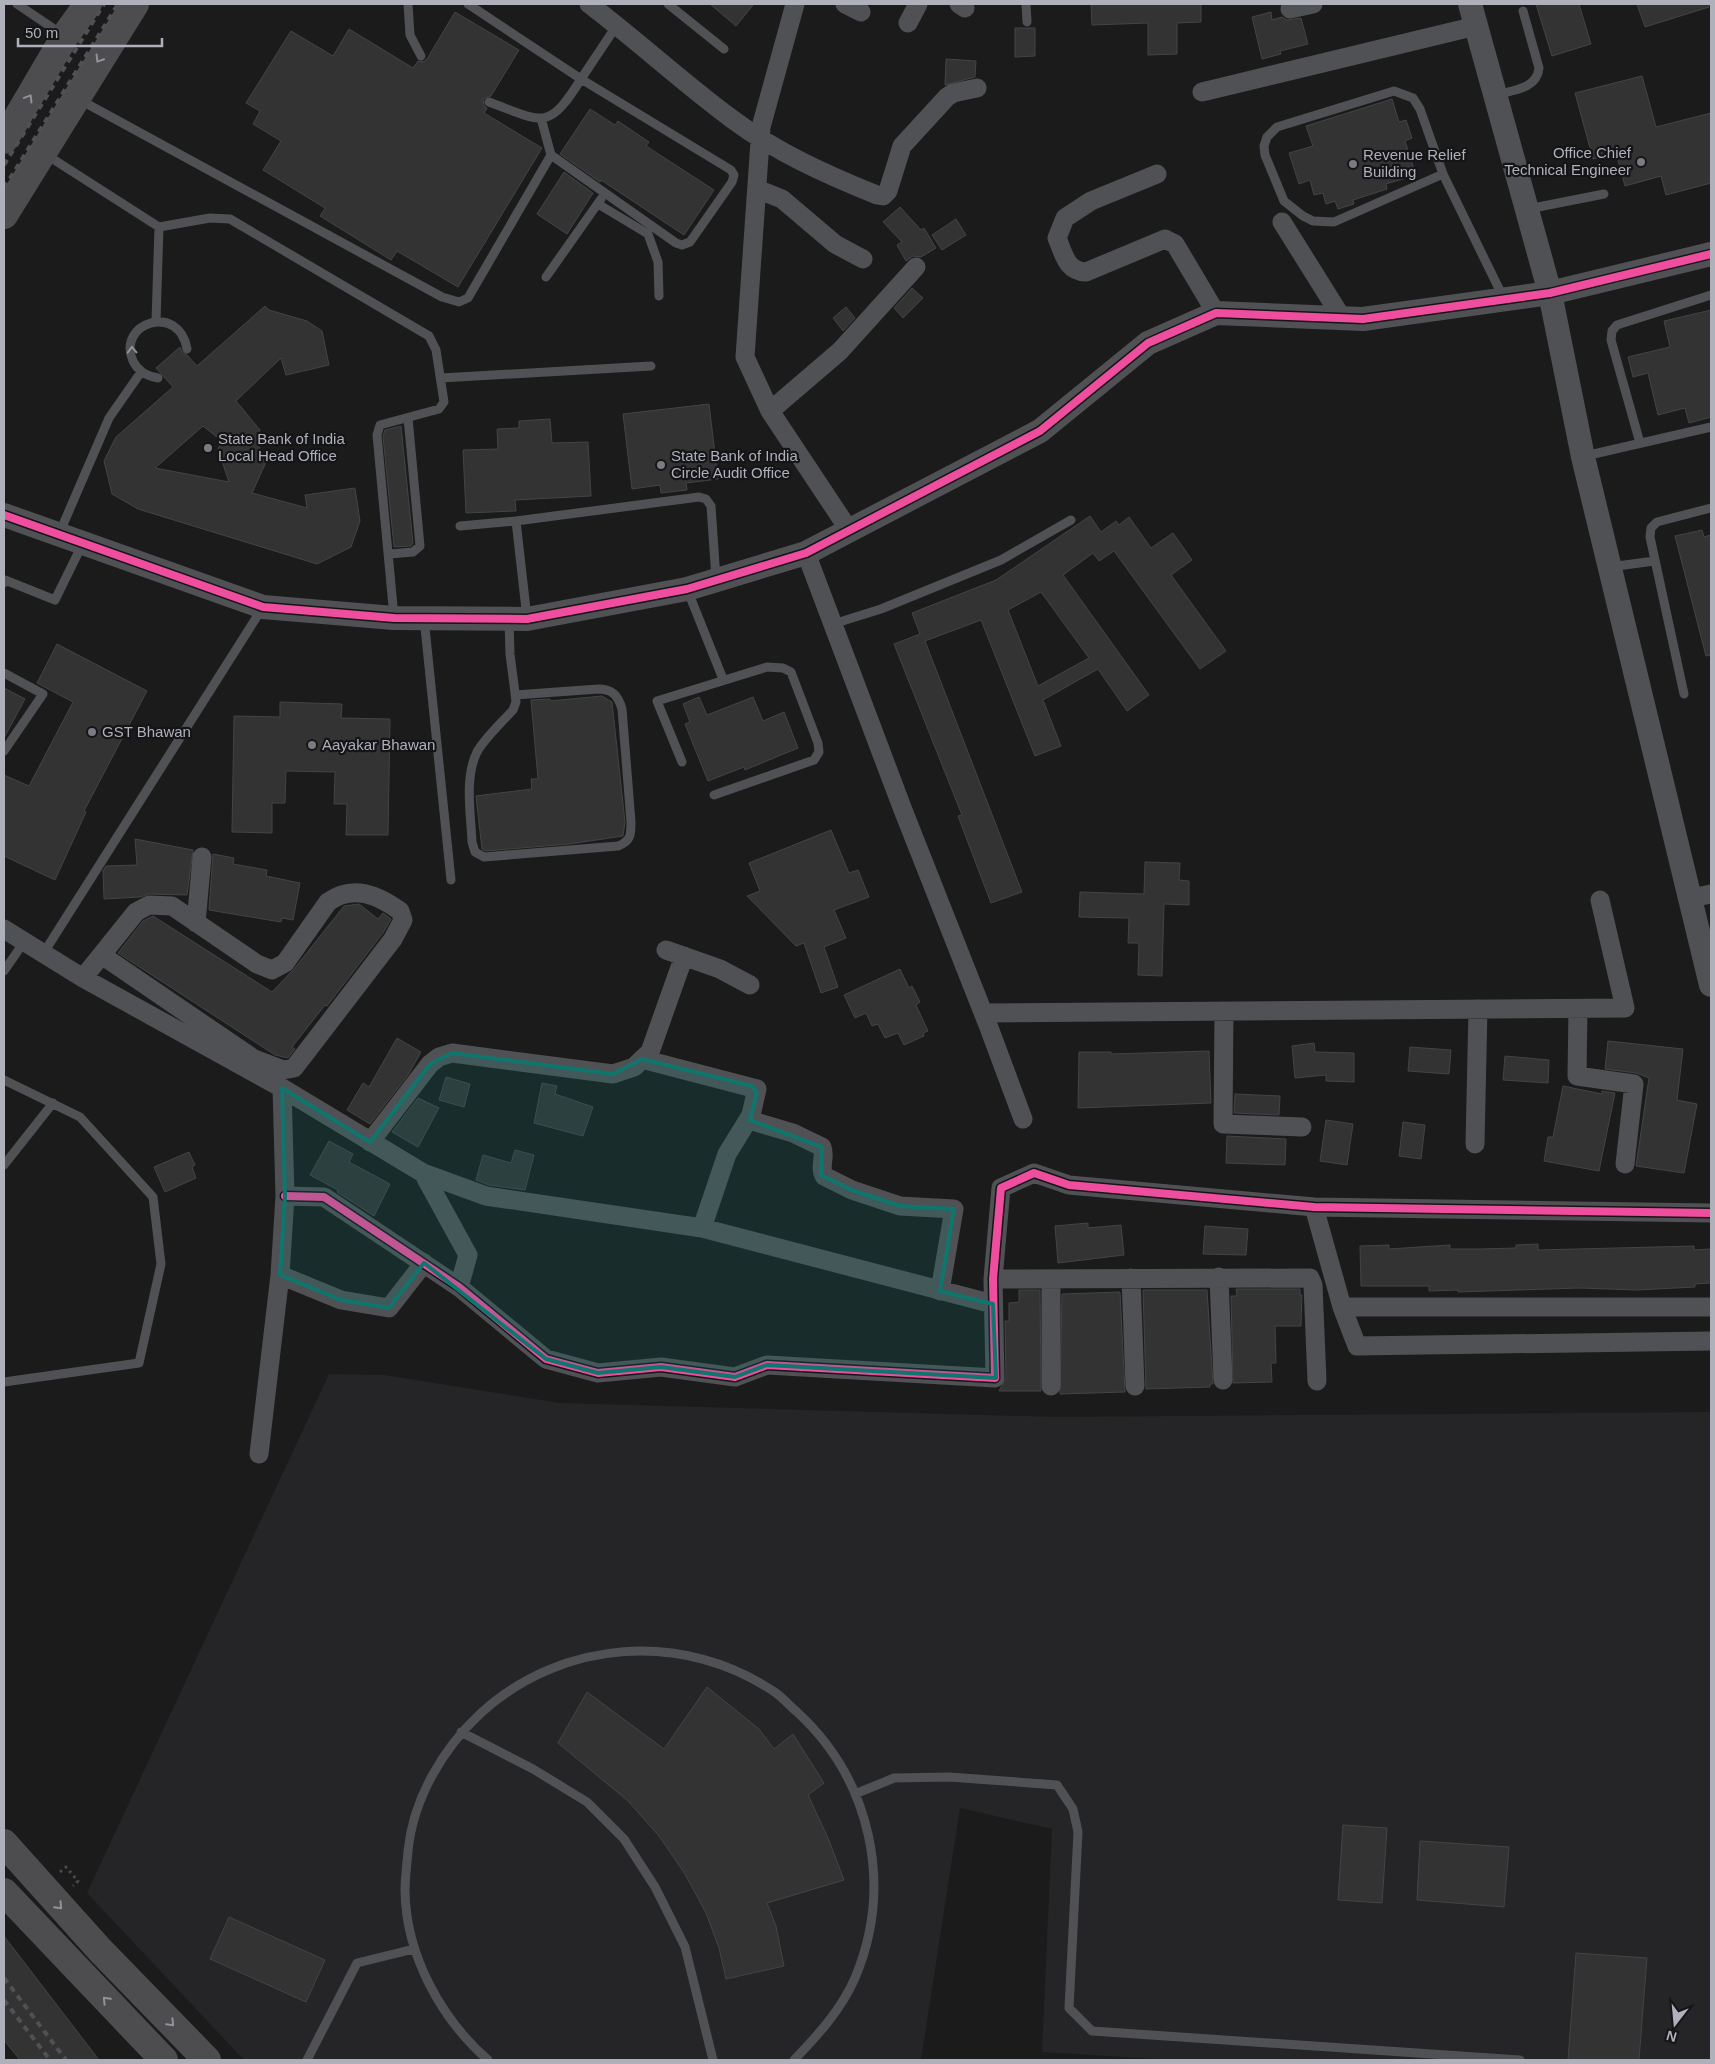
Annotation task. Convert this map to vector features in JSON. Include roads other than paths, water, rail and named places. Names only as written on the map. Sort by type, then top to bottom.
[{"type":"main road","points":[[4,140],[65,36],[88,4]]},
{"type":"main road","points":[[4,216],[135,4]]},
{"type":"main road","points":[[4,1843],[26,1870],[100,1950],[207,2060]]},
{"type":"main road","points":[[4,1892],[164,2060]]},
{"type":"street","points":[[589,4],[732,119],[760,139],[835,178],[884,196],[888,191],[902,146],[952,93],[977,88]]},
{"type":"street","points":[[795,4],[760,139],[745,357],[770,411],[849,530]]},
{"type":"street","points":[[908,23],[918,4]]},
{"type":"street","points":[[1290,9],[1313,4]]},
{"type":"street","points":[[1202,92],[1473,15],[1550,294],[1583,457],[1610,567],[1701,896],[1711,985]]},
{"type":"street","points":[[1157,174],[1091,201],[1064,218],[1057,238],[1070,267],[1078,272],[1086,272],[1164,239],[1170,240],[1175,244],[1216,314]]},
{"type":"street","points":[[757,189],[782,199],[835,244],[863,259]]},
{"type":"street","points":[[1282,222],[1342,318]]},
{"type":"street","points":[[4,515],[264,607],[394,618],[518,618],[687,588],[806,552],[1040,430],[1148,343],[1216,314],[1363,319],[1550,294],[1711,254]]},
{"type":"street","points":[[770,411],[840,351],[916,267]]},
{"type":"street","points":[[806,552],[902,810],[984,1013],[1023,1119]]},
{"type":"street","points":[[196,923],[202,857]]},
{"type":"street","points":[[83,978],[103,956],[136,912],[149,905],[172,906],[257,964],[272,970],[285,963],[328,902],[337,896],[355,893],[380,897],[400,910],[403,920],[394,939],[294,1068],[283,1070],[254,1059],[103,956]]},
{"type":"street","points":[[984,1013],[1625,1008],[1600,900]]},
{"type":"street","points":[[4,929],[83,978],[282,1088],[423,1174],[486,1196],[702,1228],[992,1304]]},
{"type":"street","points":[[370,1142],[430,1064],[439,1057],[452,1053],[613,1074],[634,1067],[650,1052],[660,1028],[675,953],[720,969],[750,985]]},
{"type":"street","points":[[1578,1008],[1578,1076],[1634,1084],[1625,1164]]},
{"type":"street","points":[[1475,1144],[1478,1009]]},
{"type":"street","points":[[1224,1011],[1224,1124],[1302,1127]]},
{"type":"street","points":[[642,1060],[752,1086],[757,1089],[749,1120],[727,1154],[702,1228]]},
{"type":"street","points":[[259,1454],[280,1275],[286,1196],[282,1088]]},
{"type":"street","points":[[749,1120],[793,1133],[822,1147],[824,1151],[822,1170],[824,1176],[852,1190],[900,1206],[954,1209],[940,1290]]},
{"type":"street","points":[[423,1174],[468,1255],[459,1287]]},
{"type":"street","points":[[286,1196],[324,1197],[459,1287],[546,1359],[598,1373],[660,1367],[735,1377],[767,1365],[995,1378],[992,1304],[1001,1188],[1034,1174],[1069,1185],[1314,1207],[1711,1213]]},
{"type":"street","points":[[1314,1207],[1342,1307],[1357,1346],[1711,1341]]},
{"type":"street","points":[[280,1275],[341,1300],[389,1308],[424,1263]]},
{"type":"street","points":[[1219,1277],[1223,1380]]},
{"type":"street","points":[[1131,1278],[1135,1386]]},
{"type":"street","points":[[993,1279],[1310,1278],[1313,1285],[1317,1381]]},
{"type":"street","points":[[1051,1279],[1051,1386]]},
{"type":"street","points":[[1342,1307],[1711,1307]]},
{"type":"street","points":[[4,1886],[26,1870]]},
{"type":"lane","points":[[18,4],[65,36]]},
{"type":"lane","points":[[408,4],[410,34],[421,56]]},
{"type":"lane","points":[[468,4],[581,78],[731,170],[734,175],[732,182],[690,242],[682,245],[551,155],[541,118]]},
{"type":"lane","points":[[668,4],[724,49]]},
{"type":"lane","points":[[1026,4],[1027,22]]},
{"type":"lane","points":[[1496,95],[1532,84],[1538,77],[1539,68],[1523,11]]},
{"type":"lane","points":[[488,102],[534,119],[552,117],[567,101],[617,25]]},
{"type":"lane","points":[[1443,174],[1334,222],[1313,221],[1303,216],[1284,201],[1265,155],[1264,146],[1267,137],[1277,127],[1394,91],[1413,98],[1420,108],[1443,174],[1505,300]]},
{"type":"lane","points":[[76,97],[442,297],[459,302],[468,298],[551,155]]},
{"type":"lane","points":[[43,152],[159,227],[210,218],[230,219],[429,336],[436,350],[444,402],[439,409],[408,418],[389,421],[380,425],[377,435],[390,554],[394,618]]},
{"type":"lane","points":[[546,277],[606,193]]},
{"type":"lane","points":[[1528,209],[1604,194]]},
{"type":"lane","points":[[598,204],[648,234],[658,262],[659,296]]},
{"type":"lane","points":[[156,321],[159,227]]},
{"type":"lane","points":[[1640,443],[1611,340],[1612,331],[1617,325],[1711,295]]},
{"type":"lane","points":[[158,378],[141,372],[131,356],[133,337],[138,329],[156,321],[174,326],[185,340],[187,349]]},
{"type":"lane","points":[[441,378],[651,366]]},
{"type":"lane","points":[[59,534],[109,418],[141,372]]},
{"type":"lane","points":[[390,554],[413,552],[420,546],[408,418]]},
{"type":"lane","points":[[1583,457],[1711,427]]},
{"type":"lane","points":[[460,526],[516,521],[699,497],[706,499],[710,506],[716,579]]},
{"type":"lane","points":[[1684,694],[1650,537],[1652,528],[1657,522],[1711,508]]},
{"type":"lane","points":[[833,624],[881,608],[1001,560],[1072,520]]},
{"type":"lane","points":[[515,695],[598,689],[609,689],[616,694],[622,709],[631,822],[631,836],[627,843],[618,846],[484,858],[475,852],[472,842],[470,781],[473,764],[477,752],[512,710],[515,695],[510,654],[518,618],[516,521]]},
{"type":"lane","points":[[4,583],[5,580],[55,600],[84,543]]},
{"type":"lane","points":[[1610,567],[1654,561]]},
{"type":"lane","points":[[687,588],[723,679]]},
{"type":"lane","points":[[43,954],[264,607]]},
{"type":"lane","points":[[424,618],[451,880]]},
{"type":"lane","points":[[682,762],[657,701],[723,679],[767,667],[783,668],[791,672],[818,744],[819,752],[814,760],[714,795]]},
{"type":"lane","points":[[4,673],[43,694],[4,751]]},
{"type":"lane","points":[[4,971],[24,942]]},
{"type":"lane","points":[[4,1080],[80,1117],[152,1197],[161,1264],[139,1363],[4,1382]]},
{"type":"lane","points":[[4,1165],[53,1104]]},
{"type":"lane","points":[[488,2060],[468,2043],[437,2002],[414,1949],[405,1892],[410,1834],[429,1780],[461,1732],[503,1693],[554,1666],[611,1651],[669,1652],[725,1666],[776,1694],[819,1733],[851,1781],[868,1829],[875,1880],[870,1931],[854,1979],[833,2016],[794,2060]]},
{"type":"lane","points":[[461,1732],[533,1768],[587,1802],[624,1840],[655,1888],[685,1947],[714,2060]]},
{"type":"lane","points":[[855,1794],[894,1778],[949,1777],[1057,1785],[1073,1809],[1078,1832],[1069,2008],[1092,2031],[1520,2060]]},
{"type":"lane","points":[[307,2060],[357,1963],[414,1949]]},
{"type":"railway","points":[[4,165],[104,4]]},
{"type":"railway","points":[[4,188],[118,4]]},
{"type":"railway","points":[[4,1978],[66,2060]]},
{"type":"railway","points":[[4,2000],[50,2060]]},
{"type":"place","name":"Office Chief Technical Engineer","points":[[1641,162]]},
{"type":"place","name":"Revenue Relief Building","points":[[1353,164]]},
{"type":"place","name":"State Bank of India Local Head Office","points":[[208,448]]},
{"type":"place","name":"State Bank of India Circle Audit Office","points":[[661,465]]},
{"type":"place","name":"GST Bhawan","points":[[92,732]]},
{"type":"place","name":"Aayakar Bhawan","points":[[312,745]]}]
